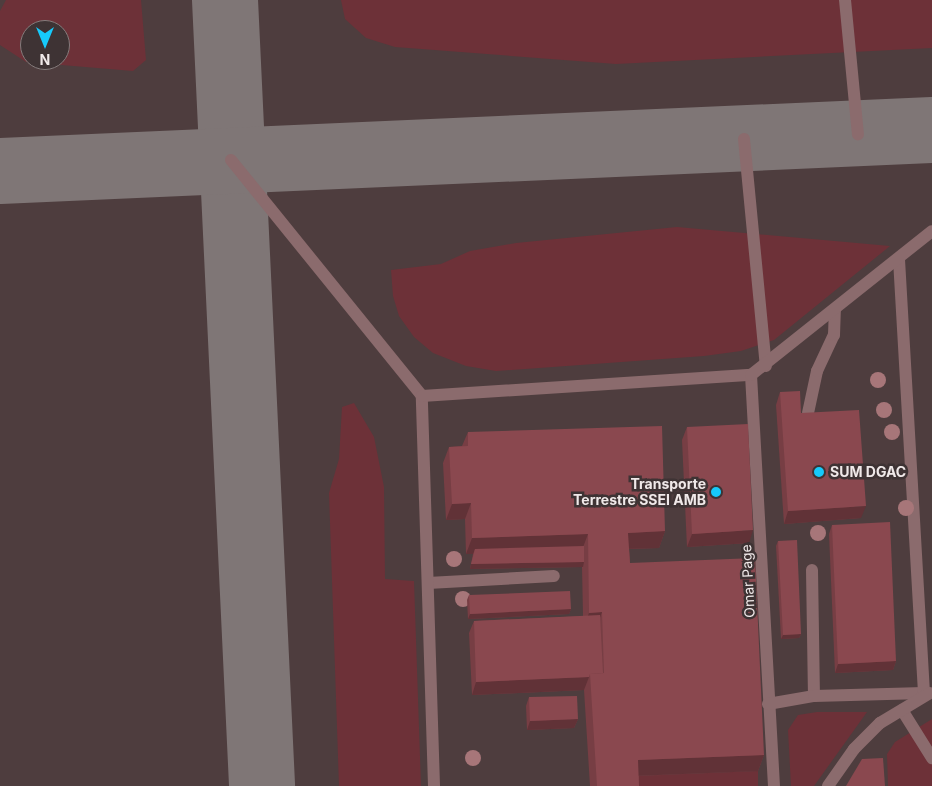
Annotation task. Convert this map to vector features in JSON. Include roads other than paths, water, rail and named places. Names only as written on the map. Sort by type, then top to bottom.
[{"type":"lane","points":[[845,0],[858,134]]},
{"type":"lane","points":[[744,139],[766,366]]},
{"type":"lane","points":[[231,160],[422,396],[434,786]]},
{"type":"lane","points":[[422,396],[752,375],[766,366],[932,231]]},
{"type":"lane","points":[[899,259],[928,693]]},
{"type":"lane","points":[[808,412],[817,371],[834,335],[835,310]]},
{"type":"lane","name":"Omar Page","points":[[752,375],[768,704],[774,786]]},
{"type":"lane","points":[[744,562],[762,562]]},
{"type":"lane","points":[[812,570],[814,696]]},
{"type":"lane","points":[[428,583],[554,576]]},
{"type":"lane","points":[[768,704],[814,696],[928,693]]},
{"type":"lane","points":[[828,786],[854,749],[902,710],[928,693]]},
{"type":"lane","points":[[902,710],[932,758]]},
{"type":"place","name":"SUM DGAC","points":[[819,472]]},
{"type":"place","name":"Transporte Terrestre SSEI AMB","points":[[716,492]]}]
